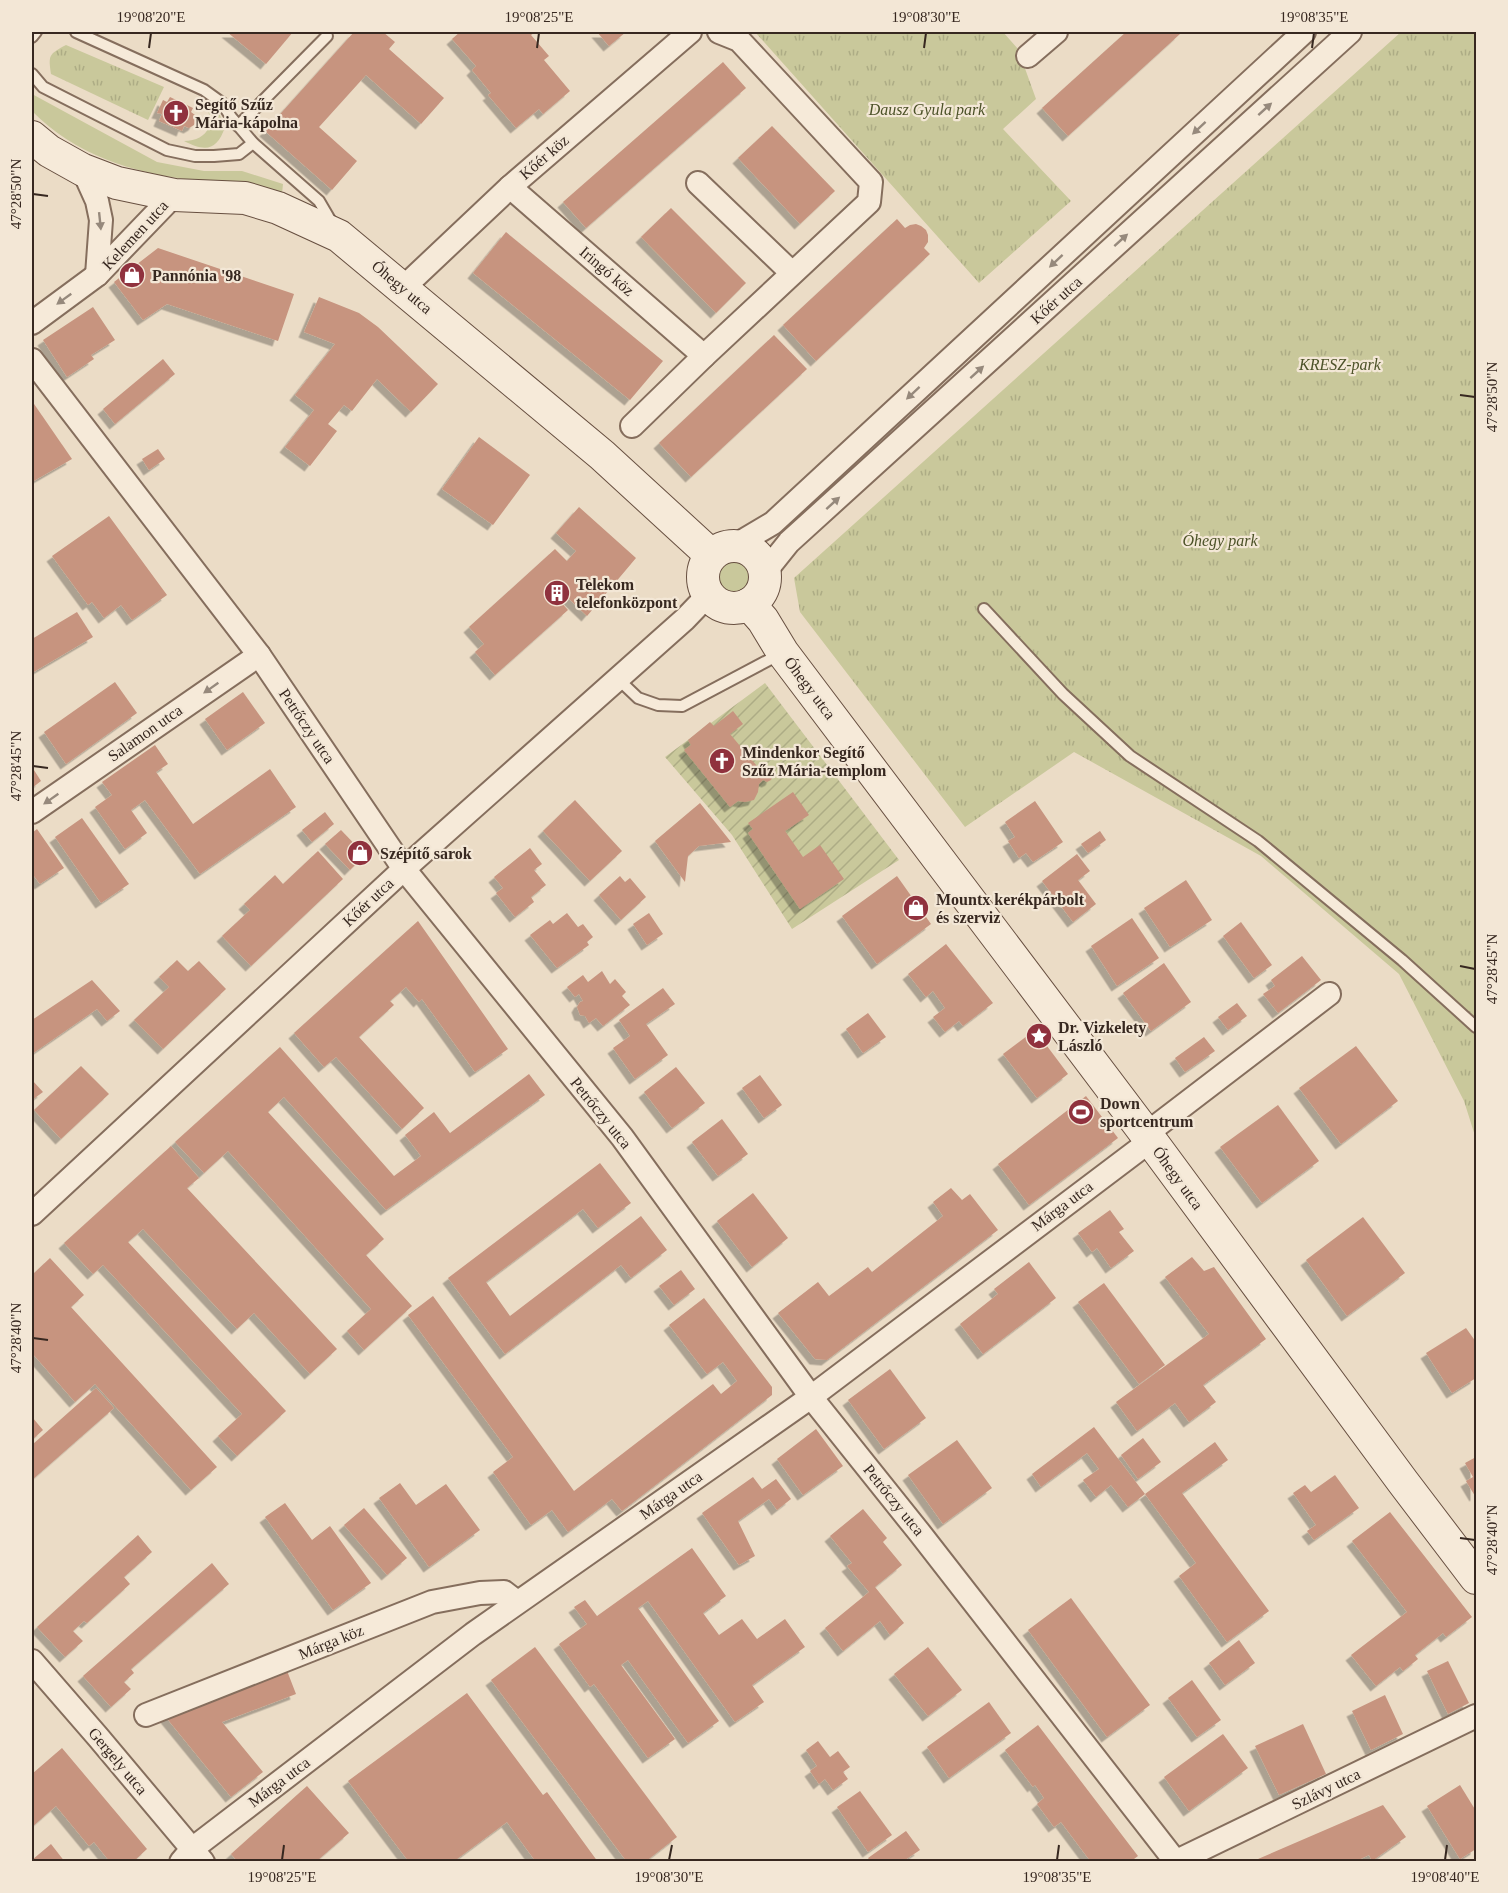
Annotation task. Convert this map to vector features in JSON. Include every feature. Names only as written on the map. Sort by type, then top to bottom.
[{"type":"street","name":"Kőér köz","points":[[403,288],[510,187],[690,32]]},
{"type":"street","points":[[632,426],[869,201],[871,182],[739,40],[719,32]]},
{"type":"street","points":[[1028,56],[1056,32]]},
{"type":"street","name":"Kőér utca","points":[[724,550],[773,523],[1304,32]]},
{"type":"street","name":"Kőér utca","points":[[765,572],[789,542],[1350,32]]},
{"type":"street","name":"Óhegy utca","points":[[32,137],[49,151],[83,170],[117,183],[174,195],[245,198],[278,208],[339,236],[602,456],[724,550],[757,554],[765,572]]},
{"type":"street","name":"Kelemen utca","points":[[83,170],[97,201],[101,220],[97,275]]},
{"type":"street","points":[[698,183],[792,273]]},
{"type":"street","name":"Iringó köz","points":[[510,187],[704,356]]},
{"type":"street","name":"Kelemen utca","points":[[32,323],[97,275],[174,195]]},
{"type":"street","name":"Petrőczy utca","points":[[32,360],[259,655],[404,869],[622,1137],[812,1397],[1176,1861]]},
{"type":"street","points":[[724,550],[703,569],[703,584],[708,595],[720,605],[732,608],[749,604],[758,596],[764,584],[765,572]]},
{"type":"street","name":"Kőér utca","points":[[32,1214],[404,869],[685,619],[708,595]]},
{"type":"street","name":"Óhegy utca","points":[[749,604],[1476,1578]]},
{"type":"street","name":"Salamon utca","points":[[32,812],[259,655]]},
{"type":"street","name":"Márga utca","points":[[192,1857],[518,1602],[812,1397],[1329,994]]},
{"type":"street","name":"Márga köz","points":[[146,1715],[432,1602],[480,1593],[504,1592],[518,1602]]},
{"type":"street","name":"Gergely utca","points":[[32,1661],[39,1683],[98,1737],[192,1857]]},
{"type":"street","name":"Szlávy utca","points":[[1176,1861],[1476,1716]]},
{"type":"lane","points":[[32,37],[36,32]]},
{"type":"lane","points":[[76,32],[204,90],[222,103],[253,143],[320,201],[339,236]]},
{"type":"lane","points":[[238,126],[327,36]]},
{"type":"lane","points":[[32,74],[43,87],[167,150],[195,156],[239,154],[253,143]]},
{"type":"lane","points":[[984,609],[1063,694],[1130,756],[1258,841],[1402,960],[1476,1027]]},
{"type":"lane","points":[[617,678],[638,698],[658,705],[682,706],[783,652]]},
{"type":"green space","name":"Dausz Gyula park","points":[[755,32],[1003,32],[1018,49],[1036,99],[1003,129],[1071,201],[979,283]]},
{"type":"green space","name":"Óhegy park","points":[[1401,32],[1476,32],[1476,1139],[1464,1101],[1399,974],[1261,856],[1074,752],[965,827],[800,612],[794,578]]},
{"type":"green space","points":[[66,45],[164,87],[148,120],[51,74],[51,56]]},
{"type":"green space","points":[[32,94],[157,162],[204,171],[242,171],[283,184],[282,194],[238,182],[170,177],[105,159],[66,139],[48,126],[32,111]]},
{"type":"green space","points":[[202,102],[219,113],[225,127],[214,145],[204,148],[184,141],[200,137],[208,128],[209,116]]},
{"type":"green space","points":[[734,558],[747,563],[752,576],[747,589],[734,594],[721,589],[716,576],[721,563]]},
{"type":"green space","points":[[765,683],[899,860],[792,929],[732,835],[665,757]]},
{"type":"building","points":[[227,32],[293,32],[266,64]]},
{"type":"building","points":[[354,32],[383,32],[395,42],[389,49],[444,98],[421,124],[366,75],[319,127],[357,161],[332,190],[265,131]]},
{"type":"building","points":[[460,32],[534,33],[531,35],[549,56],[544,60],[570,91],[543,114],[539,109],[516,128],[488,95],[491,93],[472,70],[476,66],[452,39]]},
{"type":"building","points":[[597,32],[626,32],[609,46]]},
{"type":"building","points":[[1126,32],[1178,32],[1180,34],[1068,136],[1042,108]]},
{"type":"building","points":[[723,62],[746,88],[586,228],[563,202]]},
{"type":"building","name":"Segítő Szűz Mária-kápolna","points":[[170,97],[193,108],[191,112],[197,120],[194,125],[189,128],[184,126],[182,131],[159,121],[162,114],[157,113],[163,100],[167,102]]},
{"type":"building","points":[[772,126],[835,191],[800,224],[738,158]]},
{"type":"building","points":[[671,208],[746,283],[716,313],[641,237]]},
{"type":"building","points":[[897,219],[905,228],[916,224],[926,230],[928,242],[924,248],[930,254],[816,361],[783,325]]},
{"type":"building","points":[[506,232],[663,361],[630,400],[473,273]]},
{"type":"building","points":[[158,248],[294,294],[278,341],[167,304],[143,320],[114,282]]},
{"type":"building","points":[[319,297],[359,313],[378,327],[438,384],[411,412],[377,379],[352,411],[344,405],[328,424],[337,431],[310,466],[285,447],[314,410],[295,395],[335,344],[304,332]]},
{"type":"building","points":[[93,307],[115,340],[91,355],[94,359],[67,377],[43,340]]},
{"type":"building","points":[[774,335],[807,369],[691,477],[659,443]]},
{"type":"building","points":[[163,359],[175,374],[115,424],[103,409]]},
{"type":"building","points":[[32,401],[72,459],[32,482]]},
{"type":"building","points":[[479,437],[530,475],[493,525],[442,489]]},
{"type":"building","points":[[158,449],[165,459],[149,470],[142,459]]},
{"type":"building","name":"Telekom telefonközpont","points":[[579,507],[636,558],[587,616],[565,595],[559,600],[568,610],[495,675],[475,652],[484,644],[469,627],[555,549],[567,561],[576,551],[556,533]]},
{"type":"building","points":[[109,516],[167,595],[132,620],[121,605],[104,618],[92,602],[88,605],[52,556]]},
{"type":"building","points":[[77,612],[93,637],[32,673],[32,639]]},
{"type":"building","points":[[115,682],[137,713],[66,764],[44,732]]},
{"type":"building","points":[[243,692],[265,723],[227,750],[205,719]]},
{"type":"building","name":"Mindenkor Segítő Szűz Mária-templom","points":[[733,711],[743,724],[730,734],[762,772],[771,772],[773,775],[771,780],[767,782],[763,780],[759,784],[754,800],[738,801],[730,807],[684,750],[691,745],[688,740],[710,722],[714,726]]},
{"type":"building","points":[[155,745],[168,764],[156,772],[193,824],[270,769],[296,807],[200,874],[145,800],[131,810],[147,833],[125,849],[95,807],[112,795],[102,782]]},
{"type":"building","points":[[32,767],[41,781],[32,788]]},
{"type":"building","points":[[793,792],[809,815],[785,831],[803,857],[820,845],[844,879],[800,909],[748,833],[753,829],[748,823]]},
{"type":"building","points":[[575,800],[622,851],[590,881],[543,831]]},
{"type":"building","points":[[1035,801],[1063,842],[1033,862],[1026,853],[1019,858],[1008,841],[1015,837],[1005,822]]},
{"type":"building","points":[[700,803],[731,842],[699,846],[688,856],[685,882],[655,841]]},
{"type":"building","points":[[325,812],[334,824],[312,842],[302,830]]},
{"type":"building","points":[[82,818],[129,884],[101,903],[55,837]]},
{"type":"building","points":[[37,829],[64,868],[40,884],[34,876],[32,878],[32,833]]},
{"type":"building","points":[[341,830],[365,855],[350,870],[325,844]]},
{"type":"building","points":[[1100,831],[1106,840],[1088,853],[1081,844]]},
{"type":"building","points":[[530,848],[542,864],[534,870],[546,885],[531,897],[534,902],[515,917],[496,893],[503,888],[494,877]]},
{"type":"building","points":[[318,851],[343,879],[251,966],[222,936],[250,910],[244,904],[275,875],[283,884]]},
{"type":"building","points":[[1077,854],[1090,871],[1078,880],[1096,904],[1073,922],[1042,881]]},
{"type":"building","points":[[620,876],[625,882],[630,878],[646,897],[621,920],[599,895]]},
{"type":"building","points":[[897,876],[931,924],[877,964],[842,916]]},
{"type":"building","points":[[1186,880],[1212,920],[1170,947],[1144,908]]},
{"type":"building","points":[[567,913],[578,927],[583,924],[593,937],[587,942],[589,945],[557,968],[530,935],[550,920],[553,924]]},
{"type":"building","points":[[649,913],[663,934],[647,945],[633,924]]},
{"type":"building","points":[[1132,918],[1159,958],[1117,986],[1091,946]]},
{"type":"building","points":[[418,921],[508,1049],[475,1072],[422,999],[419,1002],[406,987],[390,1001],[394,1005],[359,1037],[424,1108],[402,1129],[336,1057],[324,1067],[294,1033]]},
{"type":"building","points":[[1241,922],[1272,965],[1254,978],[1223,936]]},
{"type":"building","points":[[946,944],[993,1003],[963,1026],[959,1021],[945,1032],[933,1017],[945,1008],[933,991],[926,997],[908,974]]},
{"type":"building","points":[[1302,956],[1321,980],[1278,1013],[1263,994],[1275,986],[1271,980]]},
{"type":"building","points":[[177,960],[188,971],[199,961],[226,989],[163,1049],[134,1020],[169,987],[159,977]]},
{"type":"building","points":[[1164,963],[1191,1002],[1151,1031],[1123,993]]},
{"type":"building","points":[[602,971],[610,984],[615,979],[626,992],[622,996],[630,1005],[603,1026],[596,1018],[589,1023],[585,1016],[580,1015],[577,1007],[583,1001],[579,994],[575,997],[567,987],[583,975],[588,982]]},
{"type":"building","points":[[92,980],[120,1011],[107,1021],[97,1009],[32,1054],[32,1020]]},
{"type":"building","points":[[663,988],[675,1004],[646,1024],[668,1055],[635,1079],[613,1048],[630,1036],[619,1020]]},
{"type":"building","points":[[1237,1003],[1247,1016],[1228,1030],[1218,1017]]},
{"type":"building","points":[[868,1013],[886,1037],[863,1053],[846,1029]]},
{"type":"building","points":[[1035,1030],[1068,1074],[1037,1098],[1003,1054]]},
{"type":"building","points":[[1204,1037],[1215,1051],[1185,1072],[1175,1058]]},
{"type":"building","points":[[1356,1046],[1398,1101],[1341,1144],[1299,1088]]},
{"type":"building","points":[[280,1047],[394,1176],[421,1156],[405,1135],[434,1112],[450,1133],[529,1074],[545,1095],[386,1210],[284,1097],[268,1112],[384,1239],[366,1255],[412,1306],[364,1350],[347,1331],[371,1309],[228,1151],[204,1173],[175,1142]]},
{"type":"building","points":[[81,1066],[109,1094],[61,1139],[34,1110]]},
{"type":"building","points":[[676,1067],[705,1103],[672,1128],[644,1092]]},
{"type":"building","points":[[760,1075],[782,1105],[764,1118],[742,1088]]},
{"type":"building","points":[[32,1080],[43,1092],[32,1100]]},
{"type":"building","points":[[1086,1096],[1118,1138],[1029,1205],[998,1164]]},
{"type":"building","points":[[1278,1105],[1319,1161],[1262,1203],[1220,1147]]},
{"type":"building","points":[[722,1119],[748,1154],[718,1176],[692,1142]]},
{"type":"building","points":[[171,1146],[199,1178],[187,1188],[337,1349],[310,1374],[254,1313],[237,1329],[143,1229],[128,1242],[286,1411],[237,1456],[218,1436],[242,1414],[103,1265],[93,1274],[64,1243]]},
{"type":"building","points":[[600,1163],[631,1203],[598,1228],[583,1209],[486,1282],[510,1316],[641,1216],[667,1250],[631,1278],[621,1265],[505,1354],[448,1278]]},
{"type":"building","points":[[951,1188],[962,1200],[970,1194],[998,1230],[827,1360],[815,1359],[778,1313],[818,1282],[829,1296],[868,1267],[872,1272],[943,1216],[933,1202]]},
{"type":"building","points":[[753,1193],[788,1238],[752,1267],[717,1221]]},
{"type":"building","points":[[1110,1210],[1124,1229],[1119,1232],[1134,1251],[1111,1268],[1097,1248],[1092,1252],[1078,1233]]},
{"type":"building","points":[[1363,1217],[1405,1273],[1347,1316],[1306,1260]]},
{"type":"building","points":[[1192,1257],[1204,1271],[1214,1267],[1266,1339],[1203,1385],[1216,1402],[1189,1422],[1175,1403],[1137,1431],[1116,1402],[1209,1334],[1165,1277]]},
{"type":"building","points":[[50,1258],[84,1295],[71,1307],[217,1467],[191,1490],[95,1384],[75,1402],[32,1353],[32,1275]]},
{"type":"building","points":[[1029,1262],[1056,1298],[983,1354],[960,1324],[998,1294],[994,1289]]},
{"type":"building","points":[[681,1270],[695,1289],[674,1305],[659,1286]]},
{"type":"building","points":[[1104,1283],[1165,1365],[1139,1384],[1078,1302]]},
{"type":"building","points":[[433,1296],[574,1491],[713,1384],[721,1394],[737,1381],[723,1362],[707,1374],[669,1325],[704,1298],[772,1387],[772,1395],[622,1511],[612,1499],[568,1532],[552,1510],[531,1525],[493,1472],[513,1457],[408,1315]]},
{"type":"building","points":[[1466,1328],[1476,1342],[1476,1378],[1452,1393],[1426,1353]]},
{"type":"building","points":[[890,1369],[926,1418],[884,1449],[848,1400]]},
{"type":"building","points":[[96,1388],[114,1408],[32,1480],[32,1445]]},
{"type":"building","points":[[32,1417],[43,1430],[32,1440]]},
{"type":"building","points":[[1094,1427],[1145,1494],[1128,1507],[1111,1485],[1096,1497],[1083,1480],[1099,1469],[1087,1453],[1041,1487],[1032,1474]]},
{"type":"building","points":[[816,1429],[843,1466],[803,1495],[777,1459]]},
{"type":"building","points":[[1143,1438],[1161,1462],[1138,1479],[1121,1455]]},
{"type":"building","points":[[957,1440],[992,1488],[943,1524],[908,1475]]},
{"type":"building","points":[[1215,1442],[1228,1460],[1182,1493],[1269,1611],[1227,1642],[1179,1576],[1196,1563],[1145,1494]]},
{"type":"building","points":[[1476,1457],[1475,1496],[1466,1481],[1473,1477],[1465,1463]]},
{"type":"building","points":[[1335,1475],[1359,1508],[1314,1540],[1307,1531],[1316,1525],[1293,1493],[1305,1485],[1311,1492]]},
{"type":"building","points":[[753,1477],[762,1489],[776,1479],[791,1499],[777,1510],[769,1499],[738,1521],[755,1556],[739,1565],[702,1513]]},
{"type":"building","points":[[400,1483],[416,1505],[446,1484],[480,1530],[429,1567],[379,1498]]},
{"type":"building","points":[[285,1503],[312,1540],[330,1526],[371,1583],[333,1610],[265,1517]]},
{"type":"building","points":[[364,1508],[407,1558],[387,1575],[344,1525]]},
{"type":"building","points":[[863,1509],[887,1538],[883,1542],[902,1565],[875,1587],[904,1623],[890,1635],[880,1621],[843,1651],[825,1628],[869,1592],[847,1566],[852,1563],[830,1536]]},
{"type":"building","points":[[1390,1512],[1472,1617],[1446,1637],[1443,1633],[1415,1655],[1418,1659],[1403,1671],[1400,1667],[1376,1686],[1351,1655],[1407,1612],[1352,1541]]},
{"type":"building","points":[[138,1535],[152,1552],[124,1577],[130,1584],[87,1623],[84,1621],[73,1631],[83,1641],[65,1657],[37,1627]]},
{"type":"building","points":[[692,1548],[726,1596],[703,1613],[719,1635],[742,1619],[757,1639],[785,1619],[805,1647],[752,1685],[764,1702],[735,1722],[648,1601],[638,1608],[719,1721],[688,1743],[628,1660],[621,1665],[675,1739],[648,1758],[594,1684],[590,1687],[559,1644],[587,1624],[574,1607],[585,1600],[597,1616]]},
{"type":"building","points":[[212,1563],[229,1584],[131,1669],[134,1673],[124,1682],[131,1689],[111,1707],[83,1676]]},
{"type":"building","points":[[1071,1598],[1150,1705],[1107,1737],[1028,1630]]},
{"type":"building","points":[[1239,1640],[1255,1663],[1225,1685],[1209,1663]]},
{"type":"building","points":[[535,1647],[677,1837],[645,1862],[627,1862],[491,1680]]},
{"type":"building","points":[[928,1647],[962,1690],[928,1716],[894,1674]]},
{"type":"building","points":[[1448,1661],[1469,1703],[1448,1714],[1427,1671]]},
{"type":"building","points":[[284,1663],[296,1694],[222,1722],[263,1772],[231,1797],[160,1710]]},
{"type":"building","points":[[1192,1680],[1221,1720],[1197,1737],[1168,1698]]},
{"type":"building","points":[[467,1693],[543,1795],[547,1792],[598,1862],[536,1862],[507,1822],[453,1862],[409,1862],[348,1781]]},
{"type":"building","points":[[1385,1695],[1403,1734],[1371,1750],[1352,1711]]},
{"type":"building","points":[[989,1702],[1011,1733],[949,1778],[927,1747]]},
{"type":"building","points":[[1303,1724],[1326,1774],[1279,1795],[1255,1746]]},
{"type":"building","points":[[1038,1725],[1138,1856],[1130,1862],[1091,1862],[1061,1822],[1054,1827],[1037,1804],[1044,1798],[1005,1750]]},
{"type":"building","points":[[1223,1734],[1248,1768],[1189,1811],[1164,1777]]},
{"type":"building","points":[[818,1741],[830,1757],[838,1751],[850,1767],[843,1772],[848,1779],[833,1790],[825,1779],[819,1784],[810,1771],[817,1766],[806,1750]]},
{"type":"building","points":[[62,1748],[147,1849],[133,1862],[110,1862],[94,1842],[89,1846],[56,1806],[32,1827],[32,1774]]},
{"type":"building","points":[[1460,1785],[1476,1811],[1476,1849],[1460,1859],[1427,1806]]},
{"type":"building","points":[[307,1786],[349,1833],[318,1860],[319,1862],[238,1862],[231,1854]]},
{"type":"building","points":[[860,1791],[892,1835],[868,1852],[837,1807]]},
{"type":"building","points":[[1383,1805],[1406,1837],[1372,1861],[1369,1855],[1354,1862],[1251,1862]]},
{"type":"building","points":[[906,1831],[920,1850],[905,1860],[907,1862],[871,1862],[868,1858]]},
{"type":"building","points":[[51,1844],[65,1862],[32,1862],[32,1860]]},
{"type":"place","name":"Segítő Szűz Mária-kápolna","points":[[176,113]]},
{"type":"place","name":"Pannónia '98","points":[[132,275]]},
{"type":"place","name":"Telekom telefonközpont","points":[[557,593]]},
{"type":"place","name":"Mindenkor Segítő Szűz Mária-templom","points":[[722,761]]},
{"type":"place","name":"Szépítő sarok","points":[[360,853]]},
{"type":"place","name":"Mountx kerékpárbolt és szerviz","points":[[916,908]]},
{"type":"place","name":"Dr. Vizkelety László","points":[[1039,1036]]},
{"type":"place","name":"Down sportcentrum","points":[[1081,1112]]},
{"type":"park label","name":"KRESZ-park","points":[[1340,364]]}]
